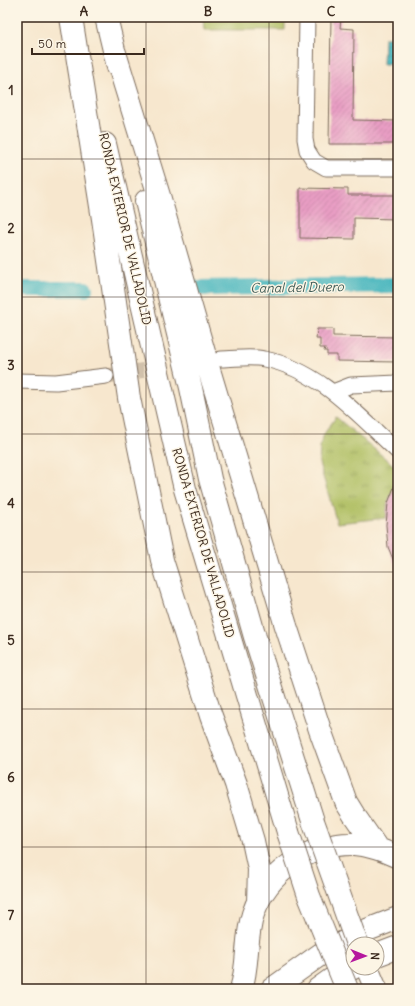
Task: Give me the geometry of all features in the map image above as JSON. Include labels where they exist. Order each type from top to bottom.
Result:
[{"type":"highway","points":[[71,17],[129,398],[162,560],[211,716],[236,784],[253,841],[259,869],[258,902]]},
{"type":"highway","name":"RONDA EXTERIOR DE VALLADOLID","points":[[76,17],[185,489],[288,832],[309,896],[347,989]]},
{"type":"highway","name":"RONDA EXTERIOR DE VALLADOLID","points":[[106,17],[147,204],[191,388],[210,479],[255,637],[312,821],[354,936]]},
{"type":"highway","points":[[114,53],[158,192],[212,380],[284,619],[346,802],[377,848]]},
{"type":"highway","points":[[241,989],[245,973],[250,926],[258,902],[271,882],[281,871],[308,853],[331,846],[354,844],[377,848],[398,857]]},
{"type":"highway","points":[[272,989],[321,954],[367,930],[398,918]]},
{"type":"highway","points":[[248,939],[251,972],[258,989]]},
{"type":"highway","points":[[385,952],[398,947]]},
{"type":"highway","points":[[318,989],[345,973]]},
{"type":"highway","points":[[371,976],[376,989]]},
{"type":"street","points":[[307,17],[307,150],[314,161],[326,168],[398,168]]},
{"type":"street","points":[[221,359],[263,359],[284,364],[301,372],[333,392],[398,452]]},
{"type":"street","points":[[17,381],[56,382],[106,376]]},
{"type":"street","points":[[333,392],[351,386],[398,383]]},
{"type":"green space","points":[[203,17],[285,17],[285,30],[204,30]]},
{"type":"green space","points":[[336,417],[398,469],[398,484],[396,482],[388,503],[386,518],[337,523],[319,463],[320,447],[324,434]]},
{"type":"water","points":[[384,38],[398,38],[398,64],[383,64]]},
{"type":"building","points":[[331,17],[341,17],[340,28],[354,29],[353,120],[398,121],[398,144],[329,144]]},
{"type":"building","points":[[300,188],[348,189],[348,195],[398,195],[398,219],[354,218],[354,239],[300,238]]},
{"type":"building","points":[[317,329],[333,329],[333,336],[398,337],[398,362],[337,361],[337,355],[327,355],[327,351],[324,351],[325,348],[320,348],[320,339],[316,339]]},
{"type":"building","points":[[396,482],[398,484],[398,571],[388,547],[386,525],[388,503]]},
{"type":"waterway","name":"Canal del Duero","points":[[196,288],[398,285]]},
{"type":"waterway","name":"Canal del Duero","points":[[17,289],[85,289]]},
{"type":"tunnel","points":[[106,376],[194,363]]}]
